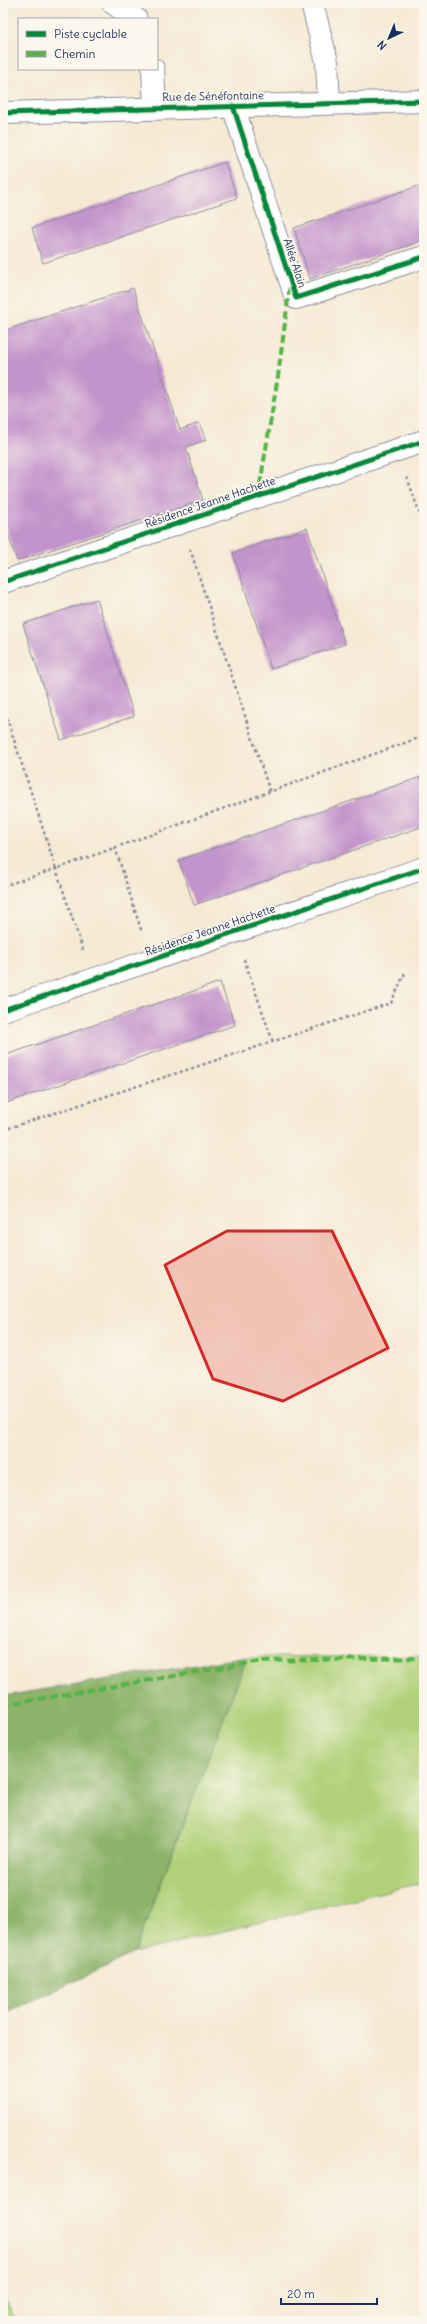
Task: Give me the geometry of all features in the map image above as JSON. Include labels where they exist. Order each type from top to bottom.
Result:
[{"type":"street","points":[[113,3],[135,18]]},
{"type":"street","points":[[312,3],[327,62],[329,103]]},
{"type":"street","points":[[152,70],[155,108]]},
{"type":"street","name":"Rue de Sénéfontaine","points":[[3,113],[424,101]]},
{"type":"street","name":"Allée Alain","points":[[234,106],[296,298],[424,257]]},
{"type":"street","name":"Résidence Jeanne Hachette","points":[[3,582],[424,441]]},
{"type":"street","name":"Résidence Jeanne Hachette","points":[[3,1010],[424,868]]},
{"type":"path","points":[[397,450],[424,526]]},
{"type":"path","points":[[182,522],[270,792]]},
{"type":"path","points":[[3,706],[93,980]]},
{"type":"path","points":[[3,886],[56,869],[424,736]]},
{"type":"path","points":[[115,847],[151,960]]},
{"type":"path","points":[[235,932],[273,1042]]},
{"type":"path","points":[[3,1130],[391,1003],[405,973]]},
{"type":"highlighted area","points":[[227,1231],[332,1231],[388,1348],[283,1401],[213,1379],[165,1265]]},
{"type":"green space","points":[[424,1656],[424,1882],[134,1953],[247,1657]]},
{"type":"green space","points":[[247,1657],[134,1953],[3,2015],[3,1696]]},
{"type":"green space","points":[[6,2302],[17,2321],[3,2321],[3,2310]]},
{"type":"building","points":[[225,162],[237,198],[43,263],[32,228]]},
{"type":"building","points":[[424,184],[424,240],[310,279],[294,228]]},
{"type":"building","points":[[133,288],[180,430],[199,423],[206,440],[186,447],[203,500],[17,561],[3,519],[3,331]]},
{"type":"building","points":[[307,528],[345,644],[271,669],[233,553]]},
{"type":"building","points":[[97,599],[134,716],[61,740],[23,624]]},
{"type":"building","points":[[424,776],[424,826],[194,905],[179,860]]},
{"type":"building","points":[[220,982],[235,1025],[3,1104],[3,1056]]},
{"type":"marked path","points":[[258,497],[278,376],[290,285]]},
{"type":"marked path","points":[[3,1705],[262,1661],[424,1658]]},
{"type":"cycle path","points":[[3,113],[424,101]]},
{"type":"cycle path","points":[[233,106],[296,298],[424,257]]},
{"type":"cycle path","points":[[3,582],[424,441]]},
{"type":"cycle path","points":[[3,1010],[424,868]]}]
